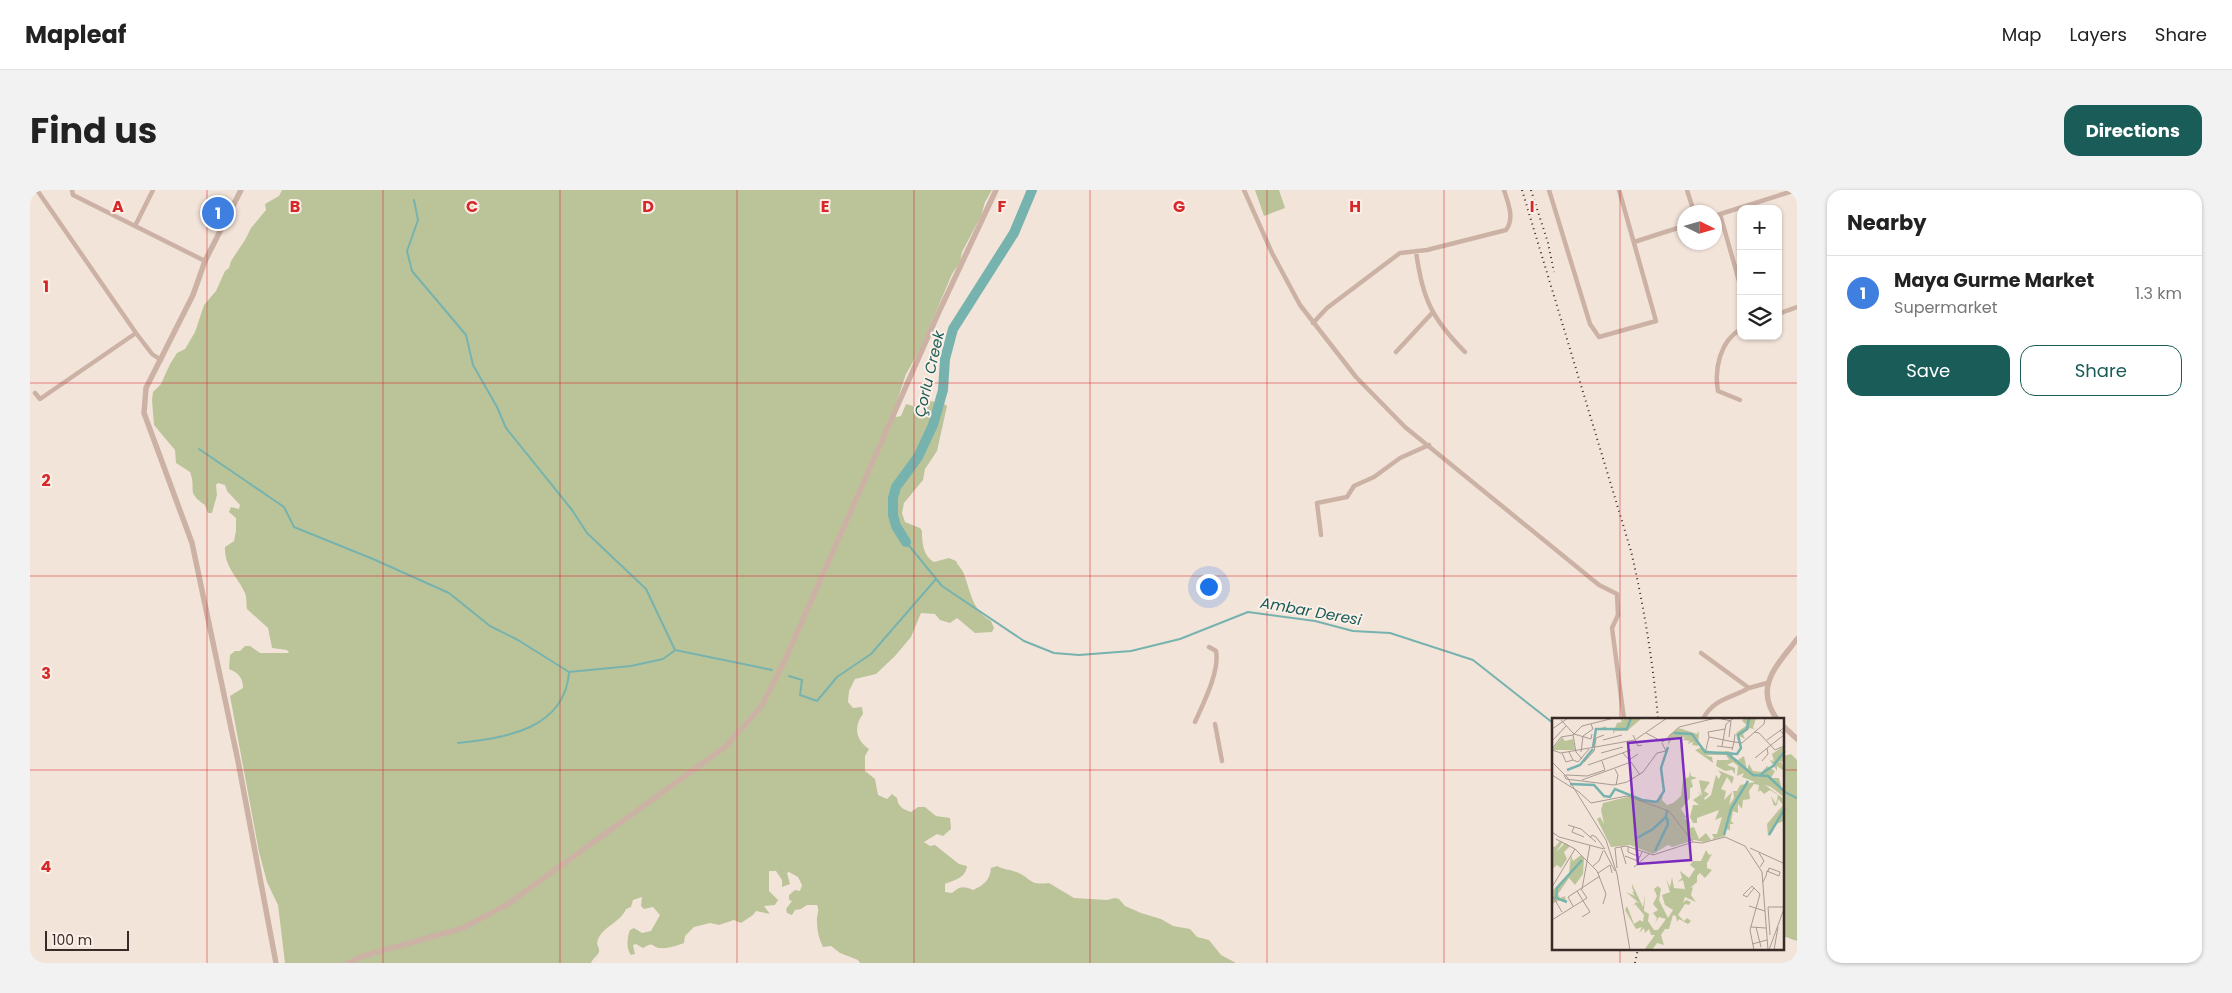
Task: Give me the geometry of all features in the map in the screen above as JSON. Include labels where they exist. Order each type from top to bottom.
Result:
[{"type":"street","points":[[37,190],[136,333],[152,354],[161,360]]},
{"type":"street","points":[[72,190],[73,195],[205,261]]},
{"type":"street","points":[[135,226],[153,190]]},
{"type":"street","points":[[241,190],[205,261],[193,296],[146,388],[144,413],[192,543],[238,761],[276,963]]},
{"type":"street","points":[[348,963],[363,956],[463,928],[501,908],[725,747],[761,707],[788,653],[936,319],[996,190]]},
{"type":"street","points":[[1244,190],[1272,253],[1300,305],[1356,377],[1405,427],[1599,585],[1617,594],[1618,614],[1612,628],[1624,718]]},
{"type":"street","points":[[1313,323],[1327,308],[1400,253],[1506,230],[1510,224],[1510,212],[1504,190]]},
{"type":"street","points":[[1549,190],[1590,324],[1599,337],[1656,321],[1619,190]]},
{"type":"street","points":[[1688,190],[1692,205]]},
{"type":"street","points":[[1722,213],[1796,190]]},
{"type":"street","points":[[1634,242],[1677,228]]},
{"type":"street","points":[[1722,230],[1737,276]]},
{"type":"street","points":[[1416,251],[1420,276],[1429,306],[1447,333],[1466,352]]},
{"type":"street","points":[[1782,313],[1797,307]]},
{"type":"street","points":[[1396,352],[1433,312]]},
{"type":"street","points":[[1737,331],[1732,334],[1727,342],[1720,358],[1716,379],[1718,391],[1740,400]]},
{"type":"street","points":[[35,393],[40,399],[136,333]]},
{"type":"street","points":[[1321,535],[1317,503],[1346,497],[1354,486],[1374,477],[1400,458],[1429,446]]},
{"type":"street","points":[[1776,718],[1768,704],[1766,695],[1767,684],[1773,672],[1797,639]]},
{"type":"street","points":[[1195,722],[1209,691],[1217,658],[1216,651],[1209,647]]},
{"type":"street","points":[[1701,653],[1750,688]]},
{"type":"street","points":[[1704,718],[1708,709],[1727,698],[1750,688],[1767,684]]},
{"type":"street","points":[[1215,724],[1222,762]]},
{"type":"street","points":[[1784,727],[1797,739]]},
{"type":"green space","points":[[282,190],[992,190],[962,252],[960,262],[952,274],[920,350],[906,374],[893,413],[896,417],[901,416],[906,404],[913,406],[916,416],[920,417],[930,401],[943,403],[947,406],[937,451],[925,469],[923,480],[904,503],[902,513],[905,522],[920,528],[922,531],[924,548],[930,559],[934,562],[949,558],[956,561],[964,574],[976,606],[991,621],[994,628],[992,632],[975,633],[957,618],[950,623],[940,620],[935,614],[921,613],[911,637],[895,656],[876,674],[855,679],[849,691],[848,702],[853,708],[862,707],[863,714],[858,724],[857,733],[861,742],[869,749],[865,756],[865,771],[875,779],[878,795],[887,799],[892,794],[897,798],[898,804],[901,807],[911,812],[918,807],[925,807],[936,816],[950,818],[951,829],[943,836],[937,834],[924,842],[930,846],[935,845],[959,864],[967,866],[962,876],[945,884],[945,892],[952,893],[962,887],[973,890],[977,888],[988,879],[991,868],[997,866],[1021,874],[1033,882],[1049,883],[1074,898],[1119,899],[1125,906],[1141,913],[1161,919],[1173,926],[1190,929],[1197,937],[1209,940],[1221,955],[1236,963],[860,963],[858,960],[840,953],[831,946],[823,947],[817,929],[817,905],[807,905],[795,910],[792,915],[787,913],[786,909],[792,901],[789,900],[789,895],[795,890],[800,891],[802,885],[798,877],[789,872],[787,873],[790,884],[782,887],[782,880],[776,871],[769,871],[769,891],[778,900],[775,905],[764,906],[770,914],[756,911],[741,923],[734,920],[719,925],[710,923],[694,927],[685,936],[684,943],[670,947],[658,948],[651,944],[643,948],[636,944],[633,945],[635,954],[631,955],[628,950],[630,930],[634,928],[642,933],[651,931],[660,915],[653,907],[644,909],[641,906],[642,897],[633,900],[631,907],[626,909],[619,918],[605,929],[597,944],[599,952],[591,963],[285,963],[278,905],[267,882],[259,852],[230,696],[243,688],[243,684],[239,676],[229,669],[230,655],[235,651],[240,651],[245,646],[250,646],[260,653],[289,653],[287,650],[272,648],[268,628],[247,609],[245,593],[232,572],[225,554],[225,547],[234,541],[236,531],[236,518],[229,512],[231,507],[239,509],[240,505],[227,491],[225,485],[218,483],[216,485],[217,495],[212,513],[208,513],[205,505],[193,493],[190,472],[176,463],[175,450],[154,425],[152,400],[153,392],[161,384],[170,364],[177,353],[185,349],[195,332],[204,305],[216,291],[225,271],[229,268],[231,261],[251,228],[266,210],[265,204],[279,196]]},
{"type":"green space","points":[[1255,190],[1279,190],[1285,208],[1264,216]]},
{"type":"green space","points":[[1791,754],[1797,760],[1797,941],[1784,936],[1784,756]]},
{"type":"waterway","name":"Çorlu Creek","points":[[906,542],[896,526],[893,515],[893,498],[896,487],[918,457],[933,425],[943,390],[945,359],[953,329],[1014,233],[1032,190]]},
{"type":"waterway","points":[[414,200],[418,220],[407,251],[412,271],[466,335],[473,365],[497,407],[506,428],[572,510],[587,533],[646,589],[675,650],[772,670]]},
{"type":"waterway","points":[[199,449],[284,507],[294,527],[373,559],[449,593],[490,626],[518,640],[569,672],[631,666],[663,659],[674,651]]},
{"type":"waterway","name":"Ambar Deresi","points":[[906,542],[942,586],[1024,641],[1054,653],[1079,655],[1131,651],[1180,639],[1248,612],[1315,621],[1353,631],[1390,633],[1473,660],[1552,722]]},
{"type":"waterway","points":[[789,676],[802,680],[800,695],[817,701],[837,677],[871,654],[936,579]]},
{"type":"waterway","points":[[458,743],[512,734],[529,728],[544,719],[556,707],[565,692],[569,673]]},
{"type":"waterway","name":"Ambar Deresi","points":[[1784,792],[1797,798]]},
{"type":"railway","points":[[1522,190],[1631,551],[1648,635],[1658,718]]},
{"type":"railway","points":[[1531,190],[1548,243],[1554,272]]},
{"type":"railway","points":[[1635,963],[1638,950]]},
{"type":"place","name":"Maya Gurme Market","points":[[218,213]]}]
